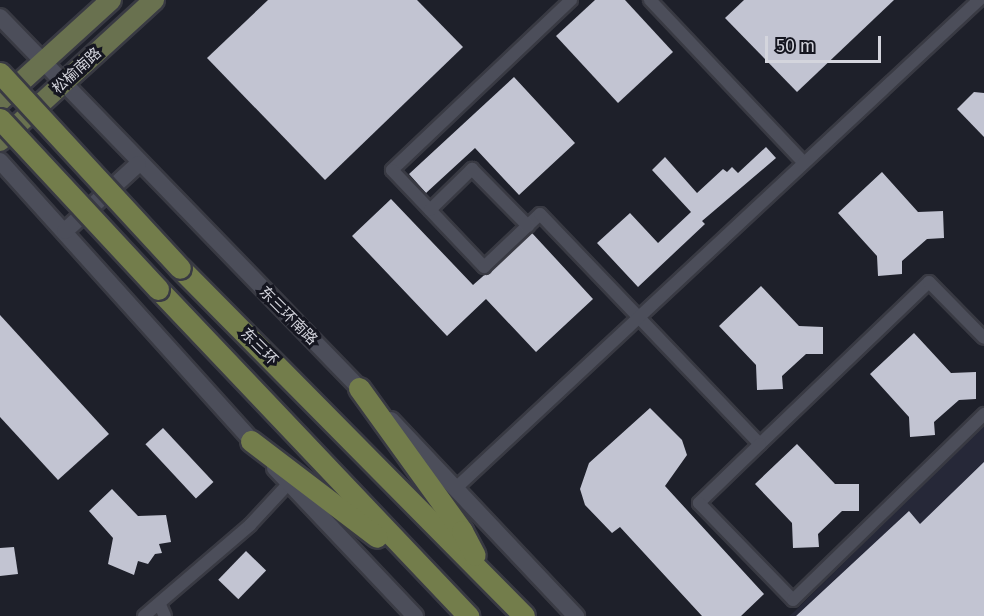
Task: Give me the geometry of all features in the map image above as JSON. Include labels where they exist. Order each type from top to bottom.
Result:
[{"type":"highway","name":"东三环","points":[[0,73],[180,268],[524,616]]},
{"type":"highway","points":[[0,119],[468,616]]},
{"type":"highway","points":[[358,388],[462,531],[484,574]]},
{"type":"highway","points":[[251,441],[426,573]]},
{"type":"main road","points":[[0,101],[111,0]]},
{"type":"main road","name":"松榆南路","points":[[0,141],[154,0]]},
{"type":"street","points":[[571,0],[392,170],[484,267],[540,214],[760,444]]},
{"type":"street","points":[[650,0],[804,163]]},
{"type":"street","points":[[457,487],[979,0]]},
{"type":"street","name":"东三环南路","points":[[0,17],[138,164],[457,487],[576,616]]},
{"type":"street","points":[[0,161],[289,483],[415,616]]},
{"type":"street","points":[[65,231],[138,164]]},
{"type":"street","points":[[430,210],[471,169],[528,226]]},
{"type":"street","points":[[984,338],[929,282],[699,503],[793,600],[984,414]]},
{"type":"street","points":[[144,616],[163,611],[289,483]]},
{"type":"shaded area","points":[[984,425],[984,616],[789,616],[794,612]]},
{"type":"building","points":[[268,0],[417,0],[463,47],[325,180],[207,58]]},
{"type":"building","points":[[595,0],[625,0],[673,52],[618,103],[556,36]]},
{"type":"building","points":[[744,0],[894,0],[797,92],[725,18]]},
{"type":"building","points":[[514,77],[575,143],[519,195],[475,148],[426,193],[409,174]]},
{"type":"building","points":[[974,92],[984,93],[984,137],[957,109]]},
{"type":"building","points":[[766,147],[776,158],[702,221],[705,224],[638,287],[597,243],[630,213],[658,243],[691,212],[652,170],[665,157],[697,193],[723,169],[727,172],[732,167],[738,173]]},
{"type":"building","points":[[882,172],[918,212],[943,211],[944,238],[927,239],[902,261],[902,274],[878,276],[877,256],[838,213]]},
{"type":"building","points":[[391,199],[473,285],[532,233],[593,299],[536,352],[486,299],[447,336],[352,236]]},
{"type":"building","points":[[761,286],[799,326],[823,327],[823,354],[806,354],[782,376],[783,389],[757,390],[756,365],[719,326]]},
{"type":"building","points":[[0,315],[109,434],[58,480],[0,417]]},
{"type":"building","points":[[914,333],[951,373],[976,372],[976,399],[959,400],[934,422],[935,435],[910,437],[909,417],[870,374]]},
{"type":"building","points":[[650,408],[682,440],[687,455],[665,486],[764,594],[741,616],[702,616],[620,527],[612,533],[585,505],[580,489],[589,463]]},
{"type":"building","points":[[163,428],[213,482],[196,498],[145,444]]},
{"type":"building","points":[[797,444],[835,484],[859,484],[859,511],[842,511],[818,534],[819,547],[793,548],[792,523],[755,484]]},
{"type":"building","points":[[984,462],[984,616],[796,616],[909,511],[920,524]]},
{"type":"building","points":[[112,489],[138,516],[166,515],[171,542],[159,544],[162,553],[155,554],[148,564],[138,561],[134,575],[108,564],[113,538],[89,511]]},
{"type":"building","points":[[14,547],[18,574],[0,576],[0,548]]},
{"type":"building","points":[[246,551],[266,570],[238,599],[218,580]]}]
